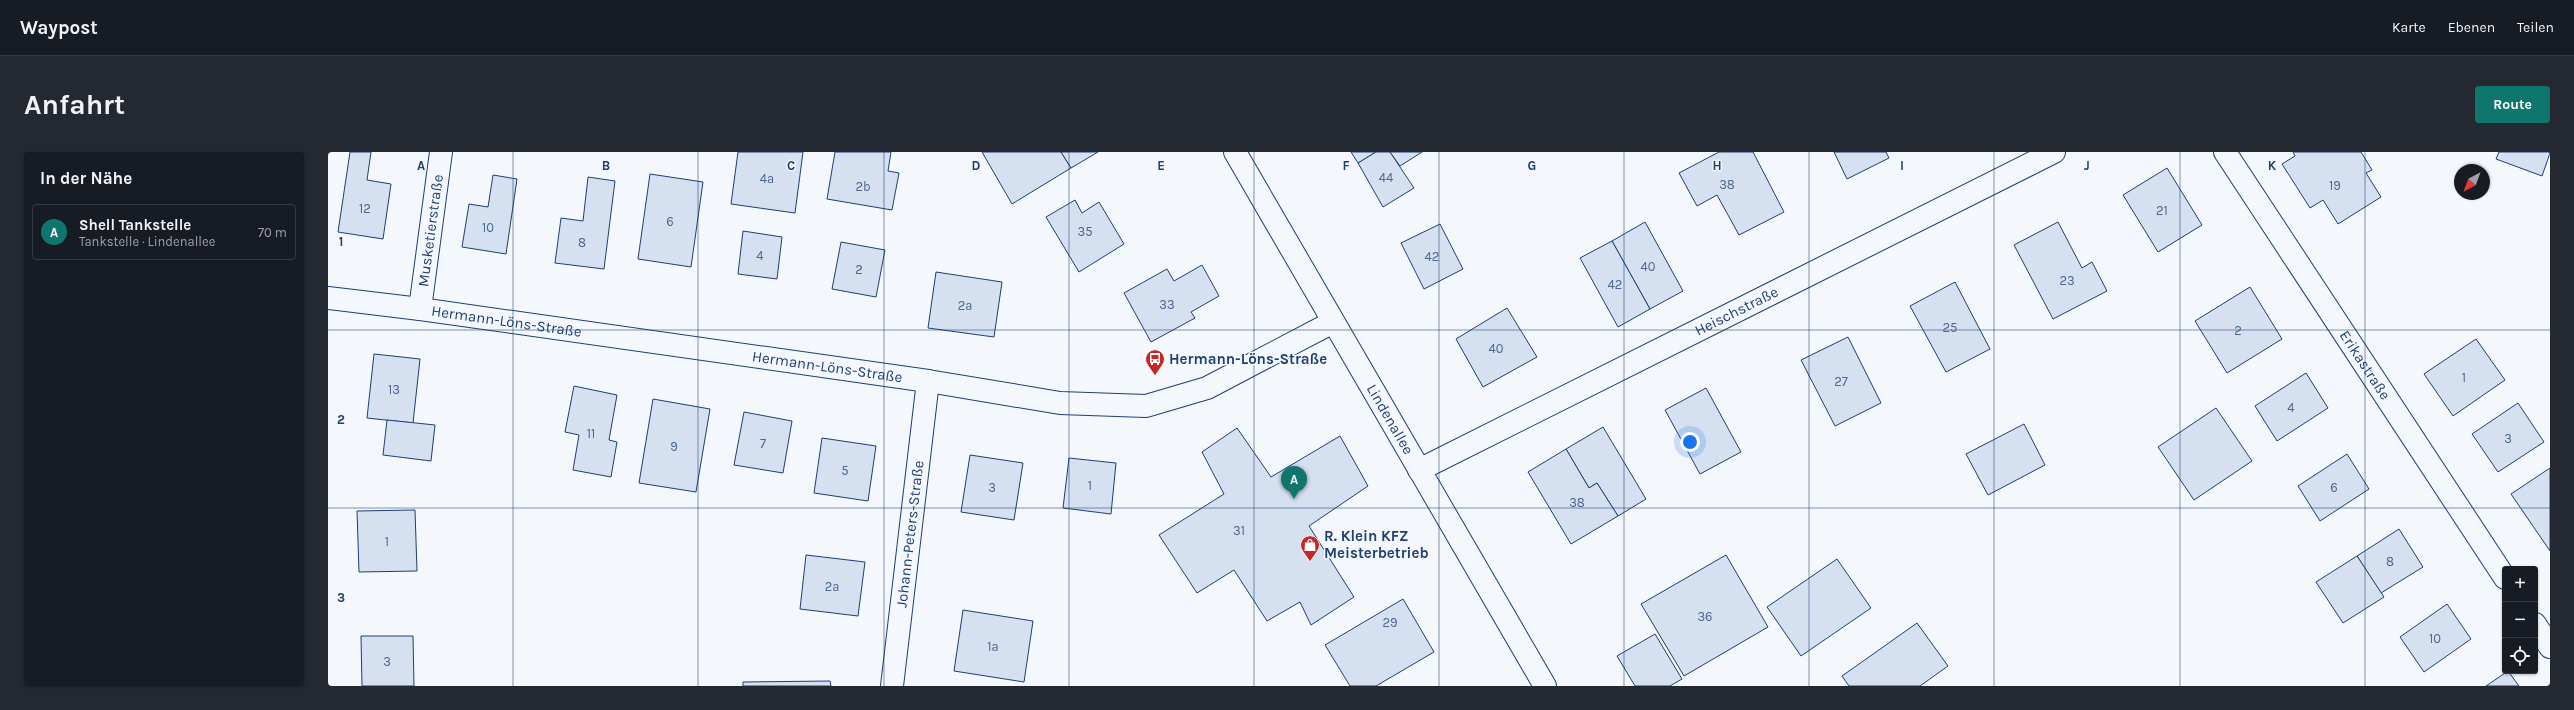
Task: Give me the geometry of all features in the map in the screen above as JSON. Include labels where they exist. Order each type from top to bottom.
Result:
[{"type":"street","name":"Musketierstraße","points":[[420,309],[441,152]]},
{"type":"street","name":"Lindenallee","points":[[1235,152],[1545,686]]},
{"type":"street","name":"Heischstraße","points":[[1419,470],[2054,152]]},
{"type":"street","name":"Erikastraße","points":[[2226,152],[2502,573]]},
{"type":"street","name":"Hermann-Löns-Straße","points":[[328,298],[420,309],[928,382],[1060,403],[1146,406],[1207,388],[1333,322]]},
{"type":"street","name":"Johann-Peters-Straße","points":[[892,686],[928,382]]},
{"type":"street","points":[[2538,629],[2550,647]]},
{"type":"building","points":[[350,152],[371,152],[367,180],[391,184],[383,239],[338,232]]},
{"type":"building","points":[[738,152],[803,152],[795,213],[731,204]]},
{"type":"building","points":[[835,152],[891,152],[888,171],[899,173],[892,210],[827,199]]},
{"type":"building","points":[[982,152],[1061,152],[1071,168],[1012,204]]},
{"type":"building","points":[[1061,152],[1098,152],[1071,168]]},
{"type":"building","points":[[1351,152],[1376,152],[1358,163]]},
{"type":"building","points":[[1376,152],[1390,152],[1414,188],[1383,207],[1358,163]]},
{"type":"building","points":[[1390,152],[1422,152],[1400,166]]},
{"type":"building","points":[[1719,152],[1753,152],[1784,212],[1739,235],[1717,195],[1697,206],[1679,173]]},
{"type":"building","points":[[1834,152],[1886,152],[1889,158],[1847,179]]},
{"type":"building","points":[[2293,152],[2361,152],[2372,170],[2366,173],[2381,197],[2338,224],[2323,200],[2310,208],[2282,164],[2295,156]]},
{"type":"building","points":[[2499,152],[2550,153],[2542,176],[2496,159]]},
{"type":"building","points":[[2167,168],[2202,225],[2158,252],[2123,195]]},
{"type":"building","points":[[650,174],[703,182],[691,267],[638,259]]},
{"type":"building","points":[[493,175],[517,179],[506,254],[462,247],[469,204],[488,207]]},
{"type":"building","points":[[588,177],[615,181],[604,269],[555,263],[561,218],[583,221]]},
{"type":"building","points":[[1075,200],[1082,213],[1099,202],[1124,244],[1079,272],[1046,217]]},
{"type":"building","points":[[1645,222],[1683,291],[1650,309],[1612,241]]},
{"type":"building","points":[[2058,222],[2082,268],[2092,262],[2107,291],[2053,319],[2014,245]]},
{"type":"building","points":[[1440,224],[1463,269],[1424,289],[1401,243]]},
{"type":"building","points":[[743,231],[782,237],[777,279],[738,274]]},
{"type":"building","points":[[1612,241],[1650,309],[1618,327],[1580,258]]},
{"type":"building","points":[[841,242],[885,250],[876,297],[832,289]]},
{"type":"building","points":[[1202,265],[1219,296],[1191,312],[1195,318],[1151,342],[1124,293],[1167,269],[1174,281]]},
{"type":"building","points":[[936,272],[1002,282],[994,337],[928,328]]},
{"type":"building","points":[[1955,282],[1990,349],[1946,372],[1910,306]]},
{"type":"building","points":[[2250,287],[2282,339],[2227,373],[2195,321]]},
{"type":"building","points":[[1507,308],[1537,357],[1483,387],[1456,339]]},
{"type":"building","points":[[1848,337],[1881,403],[1835,426],[1801,360]]},
{"type":"building","points":[[2476,339],[2505,380],[2453,416],[2424,374]]},
{"type":"building","points":[[374,354],[420,359],[413,423],[367,418]]},
{"type":"building","points":[[2306,373],[2328,408],[2277,441],[2255,406]]},
{"type":"building","points":[[574,386],[617,395],[609,440],[617,442],[611,477],[573,470],[579,435],[565,432]]},
{"type":"building","points":[[1706,388],[1741,452],[1700,474],[1665,410]]},
{"type":"building","points":[[653,399],[710,409],[696,492],[639,483]]},
{"type":"building","points":[[2518,403],[2544,442],[2498,472],[2472,434]]},
{"type":"building","points":[[2216,408],[2252,461],[2194,500],[2158,447]]},
{"type":"building","points":[[744,412],[792,421],[783,473],[734,465]]},
{"type":"building","points":[[387,420],[435,425],[431,461],[383,455]]},
{"type":"building","points":[[2024,424],[2045,465],[1988,495],[1966,454]]},
{"type":"building","points":[[1603,427],[1646,499],[1618,516],[1597,483],[1589,488],[1566,449]]},
{"type":"building","points":[[1237,428],[1271,477],[1340,436],[1368,486],[1309,526],[1354,597],[1311,625],[1300,602],[1267,621],[1234,570],[1197,593],[1159,535],[1224,494],[1202,452]]},
{"type":"building","points":[[822,438],[876,446],[868,501],[814,493]]},
{"type":"building","points":[[1566,449],[1589,488],[1597,483],[1618,516],[1571,544],[1528,472]]},
{"type":"building","points":[[2347,454],[2369,489],[2320,521],[2298,486]]},
{"type":"building","points":[[970,455],[1023,463],[1014,520],[961,512]]},
{"type":"building","points":[[1069,458],[1116,463],[1111,514],[1063,508]]},
{"type":"building","points":[[2550,468],[2550,551],[2511,494]]},
{"type":"building","points":[[415,510],[417,571],[359,572],[357,511]]},
{"type":"building","points":[[2399,529],[2423,567],[2381,593],[2357,556]]},
{"type":"building","points":[[806,555],[865,562],[858,616],[800,609]]},
{"type":"building","points":[[1726,555],[1768,627],[1684,676],[1641,604]]},
{"type":"building","points":[[2357,556],[2384,597],[2343,623],[2316,582]]},
{"type":"building","points":[[1837,559],[1871,608],[1801,656],[1767,607]]},
{"type":"building","points":[[1403,599],[1434,652],[1376,686],[1350,686],[1325,645]]},
{"type":"building","points":[[2447,604],[2471,639],[2424,672],[2400,637]]},
{"type":"building","points":[[963,610],[1033,621],[1024,682],[954,671]]},
{"type":"building","points":[[1917,623],[1948,666],[1920,686],[1849,686],[1842,676]]},
{"type":"building","points":[[1655,634],[1682,679],[1670,686],[1635,686],[1617,656]]},
{"type":"building","points":[[361,636],[413,636],[414,686],[362,686]]},
{"type":"building","points":[[2504,674],[2510,674],[2519,686],[2486,686]]},
{"type":"building","points":[[830,681],[831,686],[743,686],[743,682]]},
{"type":"place","name":"Hermann-Löns-Straße","points":[[1155,376]]},
{"type":"place","name":"Shell Tankstelle","points":[[1294,499]]},
{"type":"place","name":"R. Klein KFZ Meisterbetrieb","points":[[1310,562]]}]
